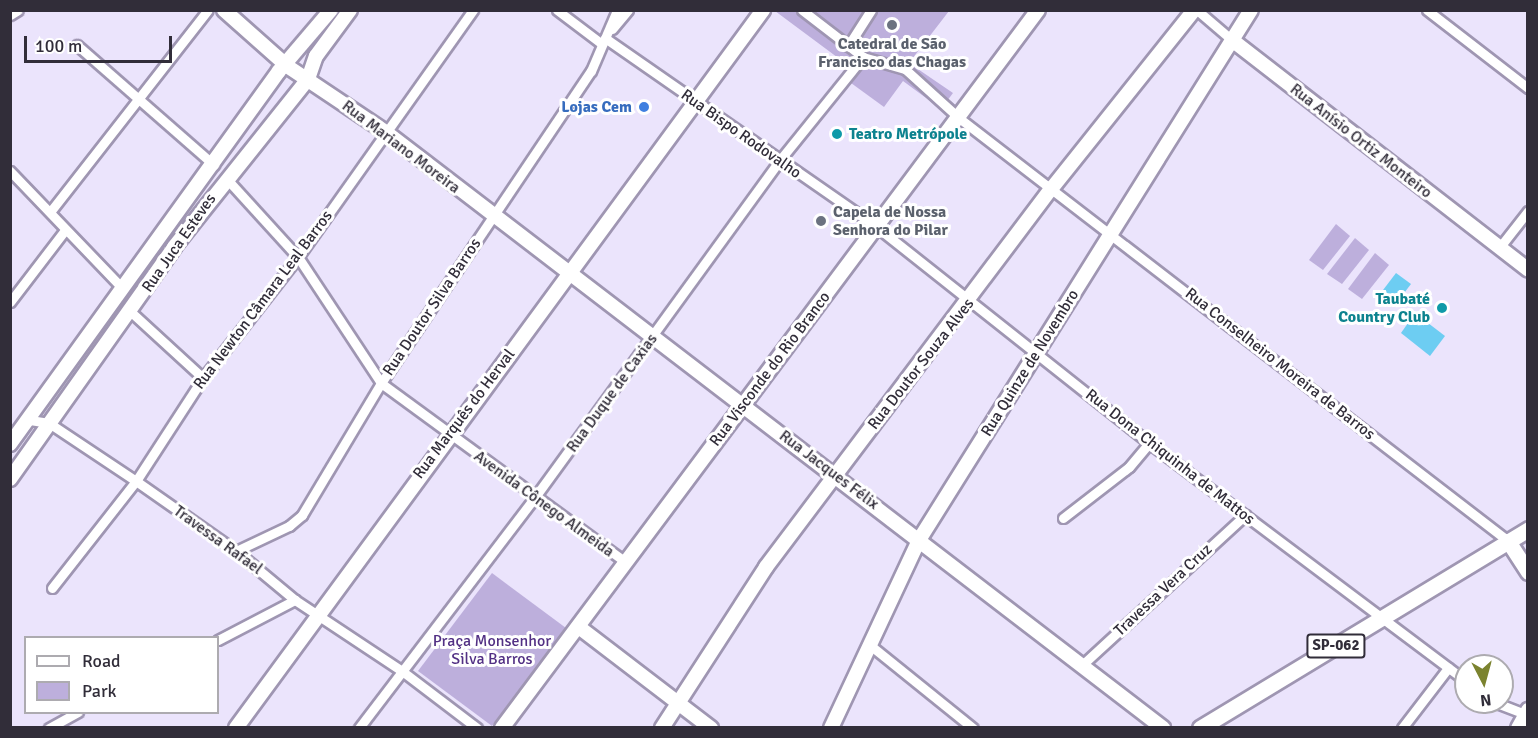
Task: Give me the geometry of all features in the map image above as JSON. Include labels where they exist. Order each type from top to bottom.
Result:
[{"type":"main road","points":[[224,10],[287,66]]},
{"type":"main road","name":"Rua Juca Esteves","points":[[10,446],[214,165],[279,71],[287,66],[331,10]]},
{"type":"main road","name":"Rua Juca Esteves","points":[[10,479],[24,456],[131,312],[226,178],[308,79],[316,56],[350,10]]},
{"type":"main road","name":"Rua Marquês do Herval","points":[[236,728],[316,614],[570,275],[763,10]]},
{"type":"main road","name":"Rua Visconde do Rio Branco","points":[[502,728],[580,628],[742,405],[878,228],[1038,10]]},
{"type":"main road","name":"Rua Doutor Souza Alves","points":[[662,728],[766,567],[969,303],[1052,188],[1195,10]]},
{"type":"main road","name":"Rua Quinze de Novembro","points":[[831,728],[919,540],[1251,10]]},
{"type":"main road","name":"Rua Anísio Ortiz Monteiro","points":[[1232,40],[1527,270]]},
{"type":"main road","name":"Rua Mariano Moreira","points":[[287,66],[387,133],[492,217]]},
{"type":"main road","name":"Rua Jacques Félix","points":[[492,217],[836,474],[1163,728]]},
{"type":"main road","points":[[79,353],[92,364]]},
{"type":"main road","points":[[10,446],[24,456]]},
{"type":"main road","name":"SP-062","points":[[1200,728],[1527,529]]},
{"type":"main road","points":[[1508,541],[1527,572]]},
{"type":"main road","points":[[580,628],[711,728]]},
{"type":"street","points":[[10,15],[18,10]]},
{"type":"street","points":[[50,212],[208,10]]},
{"type":"street","name":"Rua Newton Câmara Leal Barros","points":[[52,588],[136,481],[203,378],[298,257],[473,10]]},
{"type":"street","name":"Rua Bispo Rodovalho","points":[[556,10],[878,228]]},
{"type":"street","name":"Rua Doutor Silva Barros","points":[[236,551],[289,526],[302,515],[381,383],[591,71],[617,10]]},
{"type":"street","points":[[603,41],[628,10]]},
{"type":"street","points":[[801,10],[863,57]]},
{"type":"street","points":[[848,46],[871,10]]},
{"type":"street","name":"Rua Anísio Ortiz Monteiro","points":[[1195,10],[1232,40]]},
{"type":"street","points":[[1427,10],[1527,88]]},
{"type":"street","points":[[77,45],[214,165]]},
{"type":"street","name":"Rua Conselheiro Moreira de Barros","points":[[863,57],[905,69],[959,118],[1508,541]]},
{"type":"street","name":"Rua Duque de Caxias","points":[[359,728],[536,498],[779,161],[863,57]]},
{"type":"street","points":[[10,171],[123,289]]},
{"type":"street","name":"Avenida Cônego Almeida","points":[[226,178],[298,257],[381,383],[448,435],[626,562]]},
{"type":"street","points":[[1499,248],[1527,212]]},
{"type":"street","name":"Rua Dona Chiquinha de Mattos","points":[[878,228],[1036,355],[1454,672]]},
{"type":"street","points":[[10,302],[65,230]]},
{"type":"street","points":[[131,312],[203,378]]},
{"type":"street","name":"Travessa Rafael","points":[[30,420],[49,423],[136,481],[236,551],[295,600],[402,670]]},
{"type":"street","points":[[1063,518],[1129,467],[1149,442]]},
{"type":"street","name":"Travessa Vera Cruz","points":[[1082,665],[1245,515]]},
{"type":"street","points":[[219,639],[295,600]]},
{"type":"street","points":[[870,645],[967,726]]},
{"type":"street","points":[[1402,728],[1448,668]]},
{"type":"street","points":[[402,670],[477,728]]},
{"type":"street","points":[[49,728],[74,714]]},
{"type":"green space","points":[[775,11],[949,11],[909,63],[953,93],[941,109],[903,81],[884,107],[851,83],[793,156],[783,148],[849,66]]},
{"type":"green space","points":[[1336,224],[1350,236],[1323,270],[1309,260]]},
{"type":"green space","points":[[1355,238],[1369,250],[1342,284],[1327,274]]},
{"type":"green space","points":[[1375,253],[1389,265],[1362,299],[1348,289]]},
{"type":"green space","name":"Praça Monsenhor Silva Barros","points":[[492,573],[566,628],[492,726],[418,671]]},
{"type":"water","points":[[1396,273],[1411,284],[1395,305],[1380,294]]},
{"type":"water","points":[[1415,313],[1445,336],[1430,356],[1401,333]]},
{"type":"place","name":"Catedral de São Francisco das Chagas","points":[[892,25]]},
{"type":"place","name":"Lojas Cem","points":[[644,107]]},
{"type":"place","name":"Teatro Metrópole","points":[[837,134]]},
{"type":"place","name":"Capela de Nossa Senhora do Pilar","points":[[821,221]]},
{"type":"place","name":"Taubaté Country Club","points":[[1442,308]]}]
